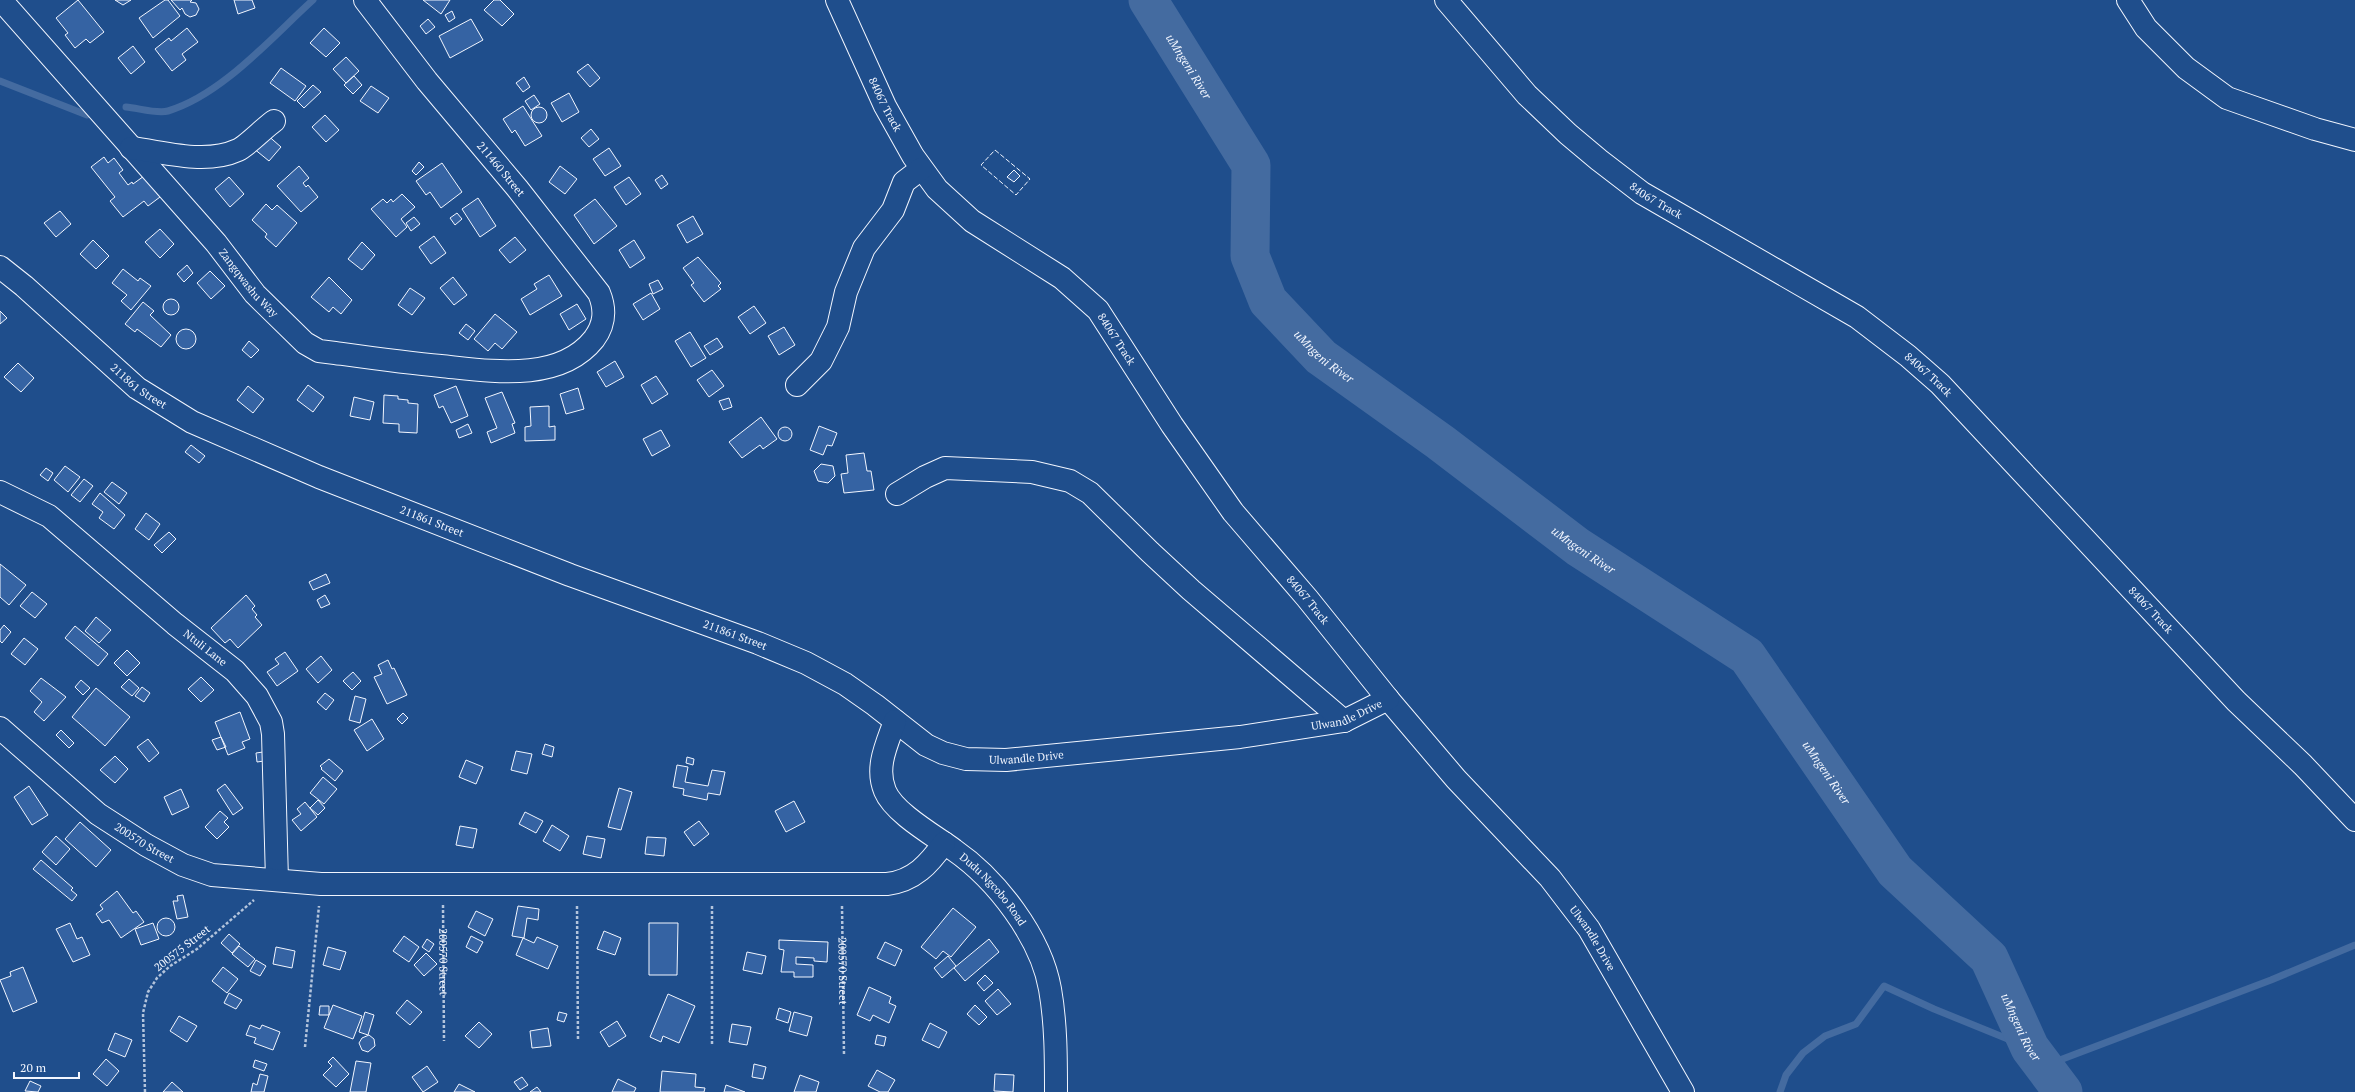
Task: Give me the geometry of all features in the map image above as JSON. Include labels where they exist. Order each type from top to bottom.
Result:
[{"type":"street","name":"Zangqwashu Way","points":[[1,0],[216,243],[255,294],[306,343],[319,351],[397,362],[507,371],[558,364],[580,354],[588,345]]},
{"type":"street","name":"211460 Street","points":[[365,0],[427,81],[563,245],[599,293],[604,306],[604,314],[596,335],[588,345]]},
{"type":"street","name":"84067 Track","points":[[837,0],[885,106],[921,169],[938,189],[972,221],[1062,278],[1098,310],[1219,494],[1388,699]]},
{"type":"street","name":"84067 Track","points":[[1446,0],[1527,95],[1568,134],[1599,160],[1642,193],[1857,317],[1908,356],[1940,384],[2236,701],[2308,770],[2355,820]]},
{"type":"street","points":[[2128,0],[2146,28],[2186,68],[2227,98],[2315,129],[2355,140]]},
{"type":"street","points":[[131,148],[201,157],[223,155],[239,150],[274,121]]},
{"type":"street","points":[[797,385],[821,361],[838,327],[846,292],[864,248],[893,210],[904,182],[921,169]]},
{"type":"street","name":"211861 Street","points":[[0,267],[24,286],[137,388],[192,422],[319,477],[570,575],[758,643],[806,663],[845,684],[895,721]]},
{"type":"street","points":[[897,494],[925,477],[945,468],[1032,472],[1070,481],[1090,493],[1191,590],[1344,721]]},
{"type":"street","name":"Ntuli Lane","points":[[0,492],[49,516],[175,624],[231,667],[257,696],[271,722],[273,734],[267,880]]},
{"type":"street","name":"Ulwandle Drive","points":[[895,721],[926,745],[943,753],[984,760],[1240,737],[1344,721],[1388,699],[1456,779],[1550,878],[1572,906],[1589,929],[1683,1092]]},
{"type":"street","name":"Dudu Ngcobo Road","points":[[895,721],[881,761],[885,792],[895,805],[913,820],[981,871],[995,886],[1025,928],[1040,958],[1050,988],[1053,1010],[1056,1092]]},
{"type":"street","name":"200570 Street","points":[[0,728],[98,814],[146,845],[183,865],[212,875],[321,884],[577,883],[712,886],[842,886],[899,883],[915,876],[929,863],[944,843]]},
{"type":"path","name":"200575 Street","points":[[145,1092],[143,1013],[148,992],[157,978],[170,966],[197,949],[253,902],[267,880]]},
{"type":"path","name":"200570 Street","points":[[442,883],[444,1042]]},
{"type":"path","points":[[577,883],[578,1040]]},
{"type":"path","points":[[305,1048],[321,884]]},
{"type":"path","points":[[712,886],[712,1044]]},
{"type":"path","name":"200570 Street","points":[[842,886],[844,1055]]},
{"type":"building","points":[[78,0],[104,32],[90,43],[86,39],[75,48],[65,35],[68,33],[56,18]]},
{"type":"building","points":[[115,0],[131,0],[123,5]]},
{"type":"building","points":[[165,0],[168,0],[180,16],[153,38],[139,18]]},
{"type":"building","points":[[171,0],[192,0],[190,2],[196,3],[199,9],[196,15],[190,17],[185,14],[182,8],[180,10]]},
{"type":"building","points":[[234,0],[252,0],[255,8],[238,14]]},
{"type":"building","points":[[423,0],[450,0],[441,14]]},
{"type":"building","points":[[494,0],[500,0],[514,14],[502,26],[484,10]]},
{"type":"building","points":[[452,11],[455,18],[449,22],[445,15]]},
{"type":"building","points":[[428,19],[435,27],[426,34],[420,26]]},
{"type":"building","points":[[471,19],[483,40],[450,58],[439,36]]},
{"type":"building","points":[[187,28],[198,42],[182,54],[186,60],[172,71],[155,49],[169,38],[171,41]]},
{"type":"building","points":[[324,28],[340,43],[326,57],[310,43]]},
{"type":"building","points":[[133,46],[145,62],[131,74],[118,58]]},
{"type":"building","points":[[346,57],[359,71],[346,83],[333,69]]},
{"type":"building","points":[[588,64],[600,78],[590,87],[577,72]]},
{"type":"building","points":[[281,68],[306,86],[295,101],[270,83]]},
{"type":"building","points":[[354,76],[362,85],[353,94],[344,85]]},
{"type":"building","points":[[524,77],[530,87],[523,92],[516,83]]},
{"type":"building","points":[[313,85],[321,92],[304,108],[297,101]]},
{"type":"building","points":[[371,86],[389,98],[378,113],[360,101]]},
{"type":"building","points":[[569,93],[579,112],[562,122],[551,103]]},
{"type":"building","points":[[534,95],[540,104],[531,110],[525,101]]},
{"type":"building","points":[[523,106],[542,136],[525,146],[515,130],[512,133],[503,119]]},
{"type":"building","points":[[539,107],[546,112],[547,115],[542,122],[539,123],[532,118],[531,115],[536,108]]},
{"type":"building","points":[[325,115],[339,130],[326,142],[312,127]]},
{"type":"building","points":[[591,129],[599,139],[589,147],[581,138]]},
{"type":"building","points":[[265,133],[281,147],[269,161],[253,148]]},
{"type":"building","points":[[609,148],[621,166],[605,176],[593,159]]},
{"type":"building","points":[[104,157],[108,163],[114,158],[123,170],[119,173],[128,185],[132,182],[133,184],[144,176],[160,197],[148,206],[144,201],[123,217],[110,201],[115,197],[91,167]]},
{"type":"building","points":[[419,162],[424,167],[416,175],[412,171]]},
{"type":"building","points":[[442,163],[462,192],[441,208],[430,192],[426,195],[416,181]]},
{"type":"building","points":[[299,166],[309,178],[303,183],[306,187],[308,185],[318,197],[301,212],[277,186]]},
{"type":"building","points":[[560,166],[577,179],[565,194],[549,182]]},
{"type":"building","points":[[1014,170],[1020,176],[1014,182],[1007,177]]},
{"type":"building","points":[[662,175],[668,184],[661,189],[655,180]]},
{"type":"building","points":[[229,177],[244,194],[230,207],[215,189]]},
{"type":"building","points":[[629,177],[641,194],[626,205],[614,187]]},
{"type":"building","points":[[402,194],[415,207],[401,219],[407,227],[396,237],[371,209],[383,199],[387,203],[391,199],[393,202]]},
{"type":"building","points":[[478,198],[496,226],[480,237],[462,209]]},
{"type":"building","points":[[595,199],[617,226],[594,244],[574,215]]},
{"type":"building","points":[[266,204],[272,210],[277,205],[297,223],[276,247],[265,237],[267,234],[252,220]]},
{"type":"building","points":[[60,211],[71,224],[56,237],[44,223]]},
{"type":"building","points":[[457,213],[462,219],[455,225],[450,218]]},
{"type":"building","points":[[693,216],[703,234],[687,243],[677,225]]},
{"type":"building","points":[[414,217],[420,224],[411,231],[406,223]]},
{"type":"building","points":[[160,229],[174,244],[160,258],[145,242]]},
{"type":"building","points":[[434,236],[446,253],[431,264],[419,247]]},
{"type":"building","points":[[515,237],[526,250],[510,263],[499,250]]},
{"type":"building","points":[[93,240],[109,256],[96,269],[80,254]]},
{"type":"building","points":[[634,240],[645,258],[630,268],[619,250]]},
{"type":"building","points":[[362,242],[375,255],[362,270],[348,259]]},
{"type":"building","points":[[698,257],[721,283],[718,286],[721,289],[704,302],[691,285],[694,283],[683,268]]},
{"type":"building","points":[[187,265],[193,273],[184,282],[177,274]]},
{"type":"building","points":[[123,269],[138,281],[140,278],[151,286],[131,310],[121,301],[127,295],[112,283]]},
{"type":"building","points":[[210,271],[225,286],[211,299],[197,283]]},
{"type":"building","points":[[549,275],[562,296],[530,315],[521,299],[537,289],[534,284]]},
{"type":"building","points":[[329,277],[352,300],[341,314],[333,307],[329,312],[311,297]]},
{"type":"building","points":[[453,277],[467,295],[454,305],[440,288]]},
{"type":"building","points":[[658,280],[663,289],[653,294],[649,284]]},
{"type":"building","points":[[410,288],[425,298],[412,315],[398,305]]},
{"type":"building","points":[[651,293],[660,309],[643,320],[633,304]]},
{"type":"building","points":[[168,299],[174,299],[179,304],[177,313],[174,315],[168,315],[163,310],[163,304]]},
{"type":"building","points":[[143,302],[154,311],[150,315],[171,335],[161,347],[137,329],[135,332],[125,324]]},
{"type":"building","points":[[577,304],[586,319],[569,330],[560,314]]},
{"type":"building","points":[[754,306],[766,323],[750,334],[738,317]]},
{"type":"building","points":[[0,311],[7,318],[0,324]]},
{"type":"building","points":[[495,314],[517,332],[502,349],[495,343],[488,351],[474,339]]},
{"type":"building","points":[[466,324],[475,331],[468,340],[459,333]]},
{"type":"building","points":[[784,327],[795,345],[779,355],[768,336]]},
{"type":"building","points":[[186,329],[193,332],[196,339],[193,346],[186,349],[179,346],[176,339],[179,332]]},
{"type":"building","points":[[690,332],[706,358],[691,367],[675,341]]},
{"type":"building","points":[[717,338],[723,347],[710,355],[704,346]]},
{"type":"building","points":[[249,341],[259,350],[251,358],[242,350]]},
{"type":"building","points":[[615,361],[624,377],[606,387],[597,372]]},
{"type":"building","points":[[18,363],[34,378],[21,392],[4,377]]},
{"type":"building","points":[[712,370],[724,386],[709,397],[697,380]]},
{"type":"building","points":[[656,376],[668,394],[652,404],[641,385]]},
{"type":"building","points":[[308,385],[324,397],[313,412],[297,400]]},
{"type":"building","points":[[248,386],[264,399],[253,413],[237,400]]},
{"type":"building","points":[[456,386],[468,416],[451,423],[443,406],[439,408],[434,395]]},
{"type":"building","points":[[578,388],[584,409],[566,414],[560,394]]},
{"type":"building","points":[[502,392],[515,423],[512,424],[515,433],[491,443],[487,432],[497,428],[485,398]]},
{"type":"building","points":[[384,395],[398,396],[398,399],[408,400],[408,403],[418,404],[417,433],[399,432],[399,424],[383,423]]},
{"type":"building","points":[[354,397],[374,402],[370,420],[350,416]]},
{"type":"building","points":[[729,398],[732,407],[723,410],[719,401]]},
{"type":"building","points":[[549,406],[549,427],[555,426],[555,440],[525,441],[525,427],[531,426],[530,407]]},
{"type":"building","points":[[761,417],[777,439],[763,449],[760,445],[742,458],[729,442]]},
{"type":"building","points":[[468,424],[472,433],[459,438],[456,430]]},
{"type":"building","points":[[819,426],[837,433],[832,446],[827,445],[823,455],[810,450]]},
{"type":"building","points":[[785,427],[790,429],[792,434],[790,439],[785,441],[780,439],[778,434],[780,429]]},
{"type":"building","points":[[661,430],[670,446],[652,456],[643,439]]},
{"type":"building","points":[[191,445],[205,456],[199,463],[185,452]]},
{"type":"building","points":[[864,453],[867,471],[871,471],[874,490],[844,493],[841,474],[848,473],[846,455]]},
{"type":"building","points":[[821,464],[833,466],[835,476],[828,483],[818,481],[814,471]]},
{"type":"building","points":[[65,466],[80,477],[68,492],[54,480]]},
{"type":"building","points":[[46,468],[53,473],[48,481],[40,475]]},
{"type":"building","points":[[84,479],[93,486],[80,502],[71,495]]},
{"type":"building","points":[[112,482],[127,493],[119,504],[104,492]]},
{"type":"building","points":[[100,493],[125,515],[114,529],[99,518],[103,512],[92,504]]},
{"type":"building","points":[[146,513],[160,524],[149,540],[135,529]]},
{"type":"building","points":[[169,532],[176,539],[162,553],[154,545]]},
{"type":"building","points":[[0,564],[26,585],[9,605],[0,597]]},
{"type":"building","points":[[326,574],[330,583],[313,590],[309,582]]},
{"type":"building","points":[[32,592],[47,604],[35,618],[20,606]]},
{"type":"building","points":[[246,595],[255,606],[252,609],[257,615],[255,617],[262,625],[238,648],[230,639],[225,643],[211,628]]},
{"type":"building","points":[[325,595],[330,604],[321,608],[317,600]]},
{"type":"building","points":[[96,617],[111,630],[99,643],[85,631]]},
{"type":"building","points":[[4,625],[11,632],[2,643],[0,641],[0,630]]},
{"type":"building","points":[[75,626],[108,654],[98,666],[65,638]]},
{"type":"building","points":[[24,638],[38,649],[25,665],[11,654]]},
{"type":"building","points":[[127,650],[140,663],[127,676],[114,663]]},
{"type":"building","points":[[285,652],[298,671],[277,686],[267,672],[279,664],[275,659]]},
{"type":"building","points":[[321,656],[332,670],[318,683],[306,669]]},
{"type":"building","points":[[388,660],[392,669],[394,668],[407,695],[387,704],[374,677],[382,674],[378,665]]},
{"type":"building","points":[[353,672],[361,681],[352,690],[343,681]]},
{"type":"building","points":[[201,677],[214,690],[201,702],[188,689]]},
{"type":"building","points":[[41,678],[66,697],[44,721],[34,712],[42,702],[30,691]]},
{"type":"building","points":[[129,679],[139,688],[132,696],[121,687]]},
{"type":"building","points":[[81,680],[90,688],[83,695],[75,687]]},
{"type":"building","points":[[142,687],[150,693],[144,702],[135,696]]},
{"type":"building","points":[[96,688],[130,717],[105,746],[72,717]]},
{"type":"building","points":[[325,693],[334,700],[326,710],[317,702]]},
{"type":"building","points":[[355,696],[366,699],[360,723],[349,720]]},
{"type":"building","points":[[240,712],[250,739],[242,742],[245,748],[228,755],[215,722]]},
{"type":"building","points":[[403,713],[408,718],[402,724],[397,719]]},
{"type":"building","points":[[372,719],[384,739],[367,751],[354,730]]},
{"type":"building","points":[[61,730],[74,743],[69,748],[56,735]]},
{"type":"building","points":[[221,737],[226,747],[217,750],[212,740]]},
{"type":"building","points":[[148,739],[159,753],[149,762],[137,747]]},
{"type":"building","points":[[545,744],[554,747],[552,757],[542,754]]},
{"type":"building","points":[[516,751],[532,754],[527,774],[511,770]]},
{"type":"building","points":[[263,752],[264,761],[257,762],[256,753]]},
{"type":"building","points":[[115,756],[128,769],[115,783],[100,770]]},
{"type":"building","points":[[687,757],[694,759],[693,765],[686,763]]},
{"type":"building","points":[[329,759],[343,771],[335,781],[321,769],[322,768],[320,766]]},
{"type":"building","points":[[466,760],[483,767],[476,784],[459,777]]},
{"type":"building","points":[[677,765],[688,767],[685,782],[708,786],[712,770],[725,772],[720,795],[708,793],[707,800],[683,795],[684,789],[673,787]]},
{"type":"building","points":[[323,777],[337,789],[324,804],[310,793]]},
{"type":"building","points":[[225,784],[243,808],[233,815],[217,790]]},
{"type":"building","points":[[29,786],[48,815],[32,825],[14,797]]},
{"type":"building","points":[[619,788],[632,792],[621,830],[608,827]]},
{"type":"building","points":[[181,789],[189,807],[172,815],[164,797]]},
{"type":"building","points":[[318,800],[325,808],[318,815],[310,808]]},
{"type":"building","points":[[794,801],[805,822],[786,832],[775,811]]},
{"type":"building","points":[[305,802],[317,817],[301,831],[292,820],[301,814],[297,809]]},
{"type":"building","points":[[220,811],[228,818],[224,822],[229,827],[217,839],[205,827]]},
{"type":"building","points":[[525,812],[543,821],[536,833],[519,824]]},
{"type":"building","points":[[699,821],[709,834],[694,846],[684,832]]},
{"type":"building","points":[[80,822],[111,850],[96,867],[65,839]]},
{"type":"building","points":[[552,825],[569,836],[560,851],[543,841]]},
{"type":"building","points":[[460,826],[477,829],[473,848],[456,845]]},
{"type":"building","points":[[56,836],[70,849],[56,865],[42,852]]},
{"type":"building","points":[[587,836],[605,839],[601,858],[583,854]]},
{"type":"building","points":[[647,837],[666,838],[664,856],[645,854]]},
{"type":"building","points":[[41,860],[73,888],[71,890],[77,895],[72,901],[33,869]]},
{"type":"building","points":[[117,891],[133,913],[136,911],[144,922],[121,938],[109,920],[102,923],[96,914],[103,909],[100,905]]},
{"type":"building","points":[[183,895],[188,917],[177,919],[173,901],[178,901],[177,896]]},
{"type":"building","points":[[518,906],[539,909],[538,920],[527,918],[524,938],[512,936]]},
{"type":"building","points":[[953,908],[976,927],[951,957],[943,951],[936,959],[921,947]]},
{"type":"building","points":[[476,911],[493,919],[485,936],[468,927]]},
{"type":"building","points":[[166,918],[172,921],[175,927],[172,933],[166,936],[160,933],[157,927],[160,921]]},
{"type":"building","points":[[70,923],[77,939],[82,937],[90,955],[73,962],[56,929]]},
{"type":"building","points":[[153,923],[159,939],[141,945],[135,929]]},
{"type":"building","points":[[649,923],[678,923],[677,975],[649,975]]},
{"type":"building","points":[[604,931],[621,938],[615,955],[597,949]]},
{"type":"building","points":[[229,934],[240,944],[232,953],[221,943]]},
{"type":"building","points":[[404,936],[419,947],[409,962],[393,951]]},
{"type":"building","points":[[471,936],[483,942],[477,953],[466,947]]},
{"type":"building","points":[[537,937],[558,946],[548,969],[516,955],[523,938],[534,943]]},
{"type":"building","points":[[427,939],[434,944],[429,952],[422,947]]},
{"type":"building","points":[[989,939],[999,952],[965,981],[954,968]]},
{"type":"building","points":[[779,940],[828,942],[827,962],[814,961],[814,958],[796,957],[796,964],[813,965],[813,977],[794,977],[794,972],[781,972],[784,950],[779,949]]},
{"type":"building","points":[[885,942],[902,950],[895,966],[877,958]]},
{"type":"building","points":[[239,946],[255,959],[248,967],[232,954]]},
{"type":"building","points":[[276,947],[295,951],[292,968],[273,964]]},
{"type":"building","points":[[328,947],[346,952],[340,970],[323,965]]},
{"type":"building","points":[[747,952],[766,956],[762,974],[743,970]]},
{"type":"building","points":[[426,953],[437,964],[424,976],[414,965]]},
{"type":"building","points":[[948,956],[956,966],[942,978],[934,968]]},
{"type":"building","points":[[256,960],[266,966],[260,976],[250,971]]},
{"type":"building","points":[[23,967],[37,1002],[13,1012],[0,980],[11,976],[10,972]]},
{"type":"building","points":[[223,967],[238,979],[227,993],[212,981]]},
{"type":"building","points":[[985,975],[993,983],[984,991],[977,983]]},
{"type":"building","points":[[869,987],[891,997],[889,1003],[896,1006],[889,1023],[873,1015],[870,1021],[857,1015]]},
{"type":"building","points":[[998,989],[1011,1004],[997,1015],[985,1001]]},
{"type":"building","points":[[229,993],[242,1000],[236,1009],[224,1003]]},
{"type":"building","points":[[668,994],[695,1006],[679,1043],[663,1036],[661,1042],[650,1037]]},
{"type":"building","points":[[407,1000],[422,1012],[410,1025],[396,1013]]},
{"type":"building","points":[[333,1005],[362,1016],[353,1039],[324,1028]]},
{"type":"building","points":[[975,1005],[987,1017],[979,1025],[967,1014]]},
{"type":"building","points":[[320,1006],[329,1006],[329,1015],[319,1015]]},
{"type":"building","points":[[779,1008],[791,1012],[788,1023],[776,1019]]},
{"type":"building","points":[[365,1012],[374,1015],[368,1035],[359,1032]]},
{"type":"building","points":[[559,1012],[567,1014],[564,1022],[557,1020]]},
{"type":"building","points":[[794,1012],[812,1017],[807,1036],[789,1031]]},
{"type":"building","points":[[179,1016],[197,1026],[187,1042],[170,1031]]},
{"type":"building","points":[[617,1021],[626,1036],[609,1047],[600,1032]]},
{"type":"building","points":[[479,1022],[492,1034],[479,1048],[465,1036]]},
{"type":"building","points":[[930,1023],[947,1032],[939,1048],[922,1040]]},
{"type":"building","points":[[732,1024],[751,1027],[747,1045],[729,1042]]},
{"type":"building","points":[[250,1025],[260,1029],[262,1025],[280,1032],[273,1050],[254,1043],[256,1038],[246,1035]]},
{"type":"building","points":[[548,1028],[551,1046],[532,1048],[530,1031]]},
{"type":"building","points":[[115,1033],[132,1040],[125,1057],[108,1050]]},
{"type":"building","points":[[369,1035],[374,1039],[375,1046],[368,1052],[362,1050],[359,1043],[362,1038]]},
{"type":"building","points":[[877,1035],[886,1037],[884,1046],[875,1044]]},
{"type":"building","points":[[333,1057],[349,1074],[336,1087],[323,1075],[332,1066],[328,1062]]},
{"type":"building","points":[[106,1059],[119,1071],[107,1086],[93,1074]]},
{"type":"building","points":[[255,1060],[267,1064],[264,1071],[253,1067]]},
{"type":"building","points":[[356,1061],[371,1063],[366,1092],[350,1092]]},
{"type":"building","points":[[754,1064],[766,1067],[763,1079],[752,1077]]},
{"type":"building","points":[[427,1066],[438,1082],[423,1092],[412,1077]]},
{"type":"building","points":[[877,1070],[895,1080],[888,1092],[880,1092],[868,1086]]},
{"type":"building","points":[[662,1071],[696,1074],[695,1087],[705,1088],[704,1092],[660,1092]]},
{"type":"building","points":[[260,1074],[268,1076],[264,1092],[251,1092],[253,1083],[257,1085]]},
{"type":"building","points":[[995,1074],[1014,1075],[1013,1092],[994,1091]]},
{"type":"building","points":[[800,1075],[819,1082],[816,1092],[794,1092]]},
{"type":"building","points":[[522,1077],[528,1085],[520,1090],[514,1082]]},
{"type":"building","points":[[618,1079],[636,1088],[634,1092],[612,1092]]},
{"type":"building","points":[[30,1081],[41,1086],[38,1092],[25,1091]]},
{"type":"building","points":[[172,1082],[183,1092],[163,1092]]},
{"type":"building","points":[[459,1084],[475,1092],[454,1092]]},
{"type":"building","points":[[726,1085],[745,1092],[724,1092]]},
{"type":"building","points":[[537,1087],[541,1092],[530,1092]]},
{"type":"waterway","points":[[126,107],[164,112],[188,103],[208,92],[227,79],[313,0]]},
{"type":"waterway","name":"uMngeni River","points":[[1148,0],[1251,165],[1250,256],[1268,301],[1321,357],[1440,442],[1578,547],[1747,656],[1895,871],[1989,958],[2030,1048],[2063,1092]]},
{"type":"waterway","points":[[0,81],[87,115]]},
{"type":"waterway","points":[[2044,1066],[2271,980],[2355,945]]},
{"type":"waterway","points":[[1780,1092],[1786,1075],[1803,1053],[1825,1036],[1856,1024],[1884,986],[1934,1009],[2030,1048]]},
{"type":"fence","points":[[995,150],[1030,179],[1016,195],[981,165],[995,150]]}]
